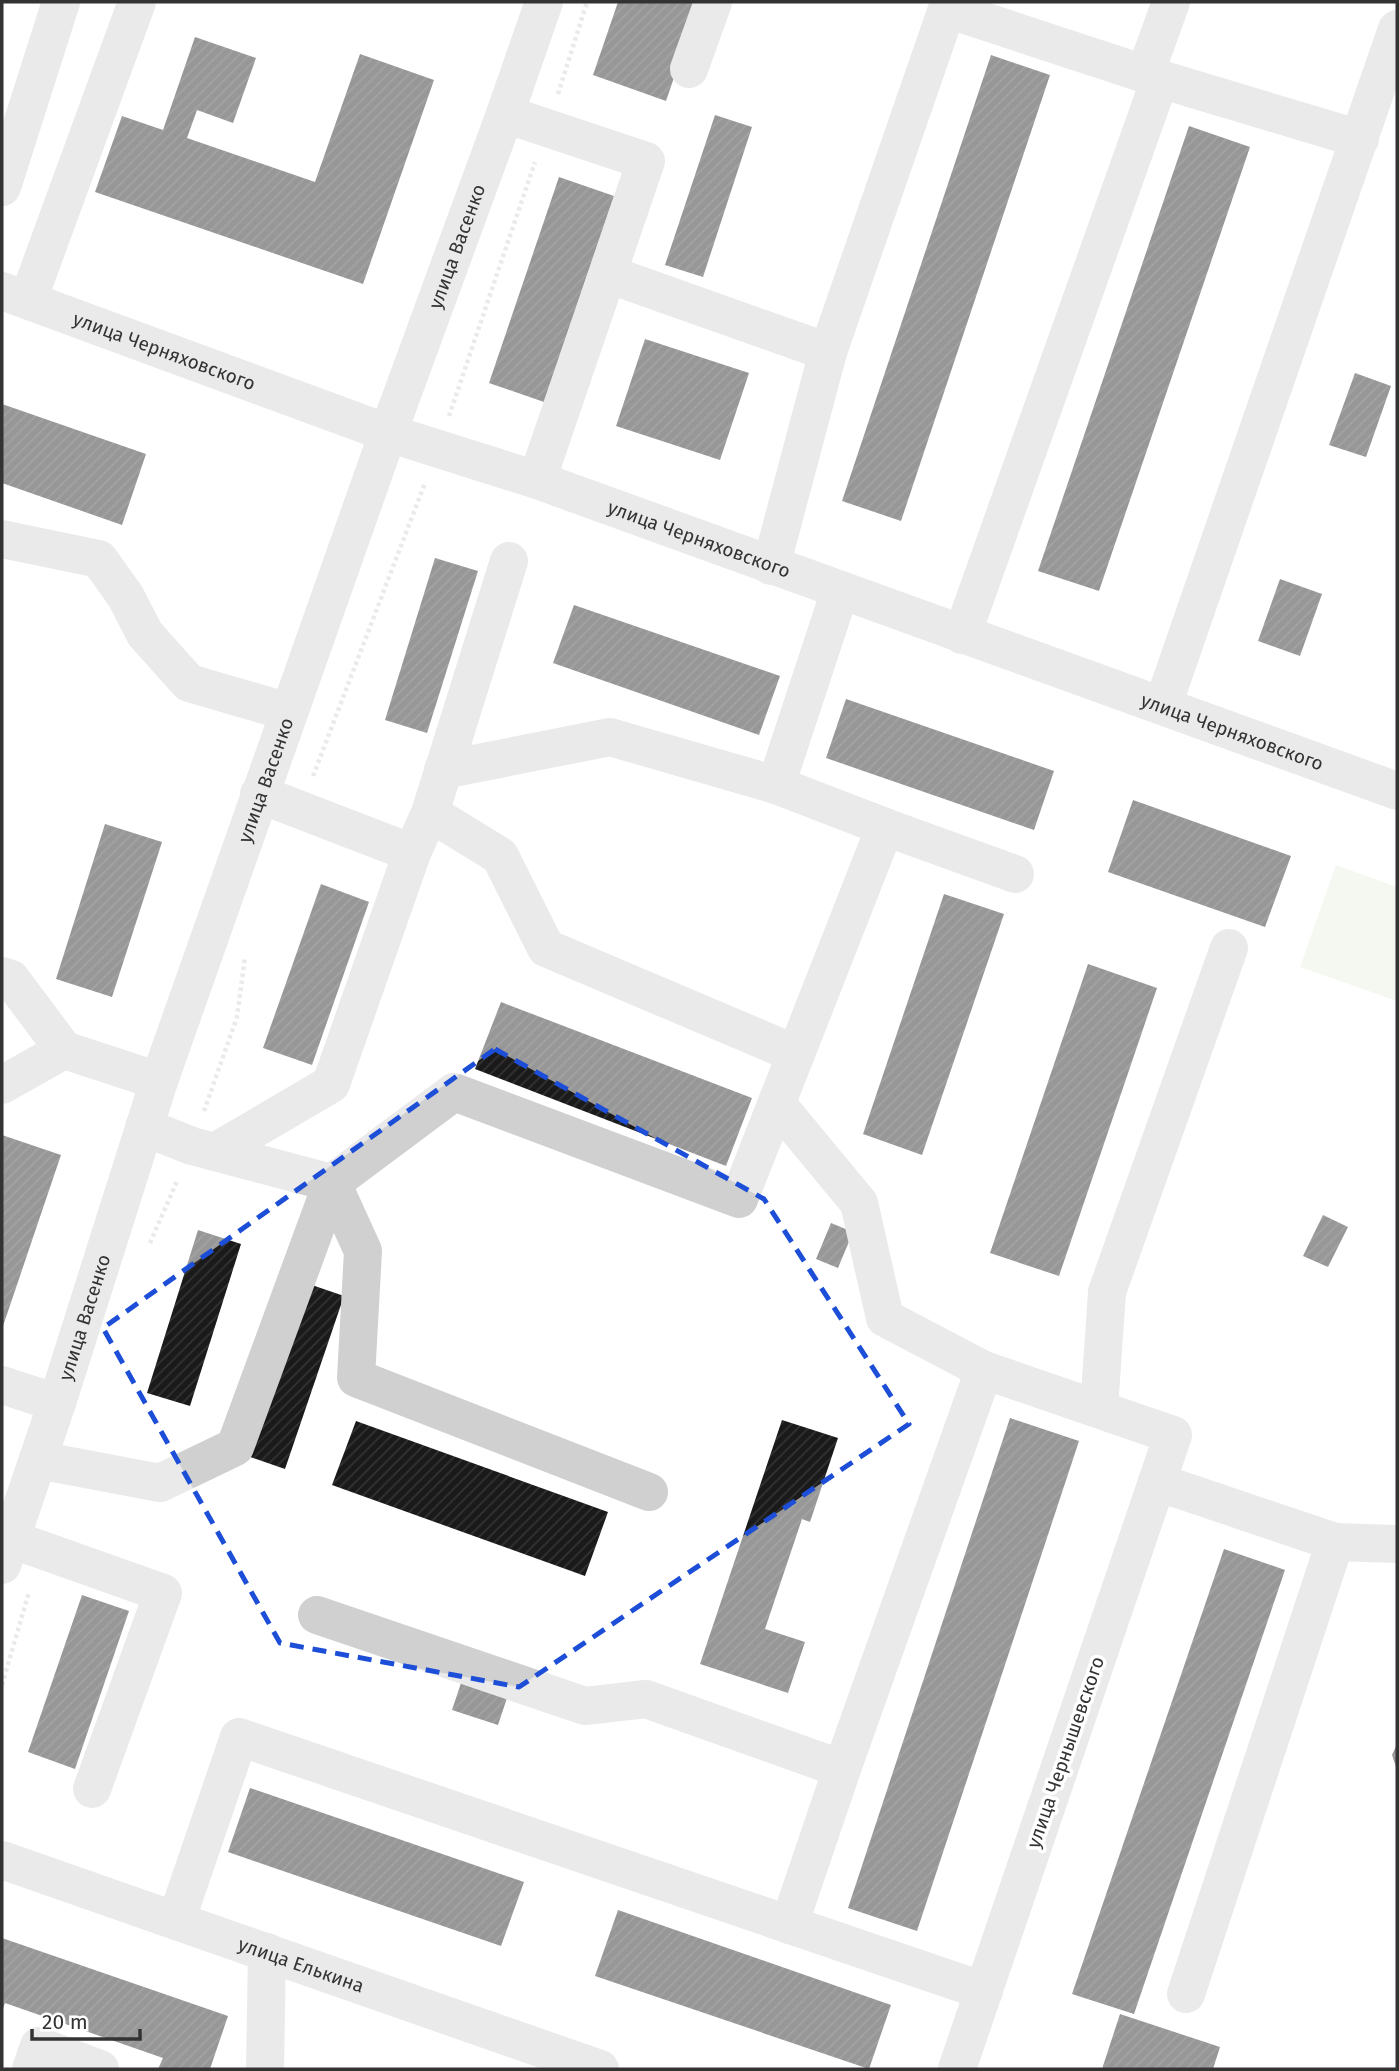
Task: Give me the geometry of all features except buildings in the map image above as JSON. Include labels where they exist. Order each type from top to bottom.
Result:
[{"type":"street","points":[[2,187],[61,2]]},
{"type":"street","points":[[15,295],[137,2]]},
{"type":"street","name":"улица Васенко","points":[[6,1552],[57,1403],[159,1081],[259,794],[544,2]]},
{"type":"street","points":[[690,69],[713,2]]},
{"type":"street","points":[[962,635],[1152,76],[1171,2]]},
{"type":"street","points":[[771,566],[828,352],[947,9],[1152,76],[1360,139]]},
{"type":"street","points":[[1163,705],[1397,29]]},
{"type":"street","points":[[505,114],[646,161],[537,480]]},
{"type":"street","points":[[608,274],[828,352]]},
{"type":"street","name":"улица Черняховского","points":[[15,295],[388,433],[537,480],[1397,791]]},
{"type":"street","points":[[2,539],[99,559],[127,597],[145,634],[189,683],[289,712]]},
{"type":"street","points":[[215,1152],[331,1084],[412,853],[430,813],[509,561]]},
{"type":"street","points":[[776,785],[840,591]]},
{"type":"street","points":[[443,770],[610,737],[776,785],[1015,874]]},
{"type":"street","points":[[259,794],[412,853]]},
{"type":"street","points":[[430,813],[500,856],[546,947],[796,1054]]},
{"type":"street","points":[[38,1460],[160,1483],[234,1447],[332,1183],[454,1092],[739,1199],[885,827]]},
{"type":"street","points":[[777,1104],[859,1203],[885,1318],[984,1370],[1099,1409],[1107,1292],[1229,948]]},
{"type":"street","points":[[2,976],[11,979],[64,1050],[159,1081]]},
{"type":"street","points":[[2,1085],[64,1050]]},
{"type":"street","points":[[144,1127],[192,1146],[332,1183]]},
{"type":"street","points":[[332,1183],[363,1251],[356,1378],[649,1492]]},
{"type":"street","points":[[789,1925],[984,1370]]},
{"type":"street","points":[[2,1385],[57,1403]]},
{"type":"street","name":"улица Чернышевского","points":[[957,2069],[1172,1435],[1099,1409]]},
{"type":"street","points":[[1157,1482],[1335,1542],[1397,1544]]},
{"type":"street","points":[[1186,1994],[1335,1542]]},
{"type":"street","points":[[6,1552],[163,1593],[92,1789]]},
{"type":"street","points":[[317,1615],[585,1706],[646,1699],[842,1769]]},
{"type":"street","points":[[176,1921],[239,1737],[984,1992]]},
{"type":"street","name":"улица Елькина","points":[[2,1860],[600,2069]]},
{"type":"street","points":[[265,2069],[267,1952]]},
{"type":"street","points":[[32,2069],[39,2046],[100,2069]]},
{"type":"highlighted area","points":[[495,1049],[764,1199],[909,1424],[519,1687],[280,1643],[103,1328]]},
{"type":"green space","points":[[1336,865],[1397,887],[1397,1001],[1300,967]]}]
